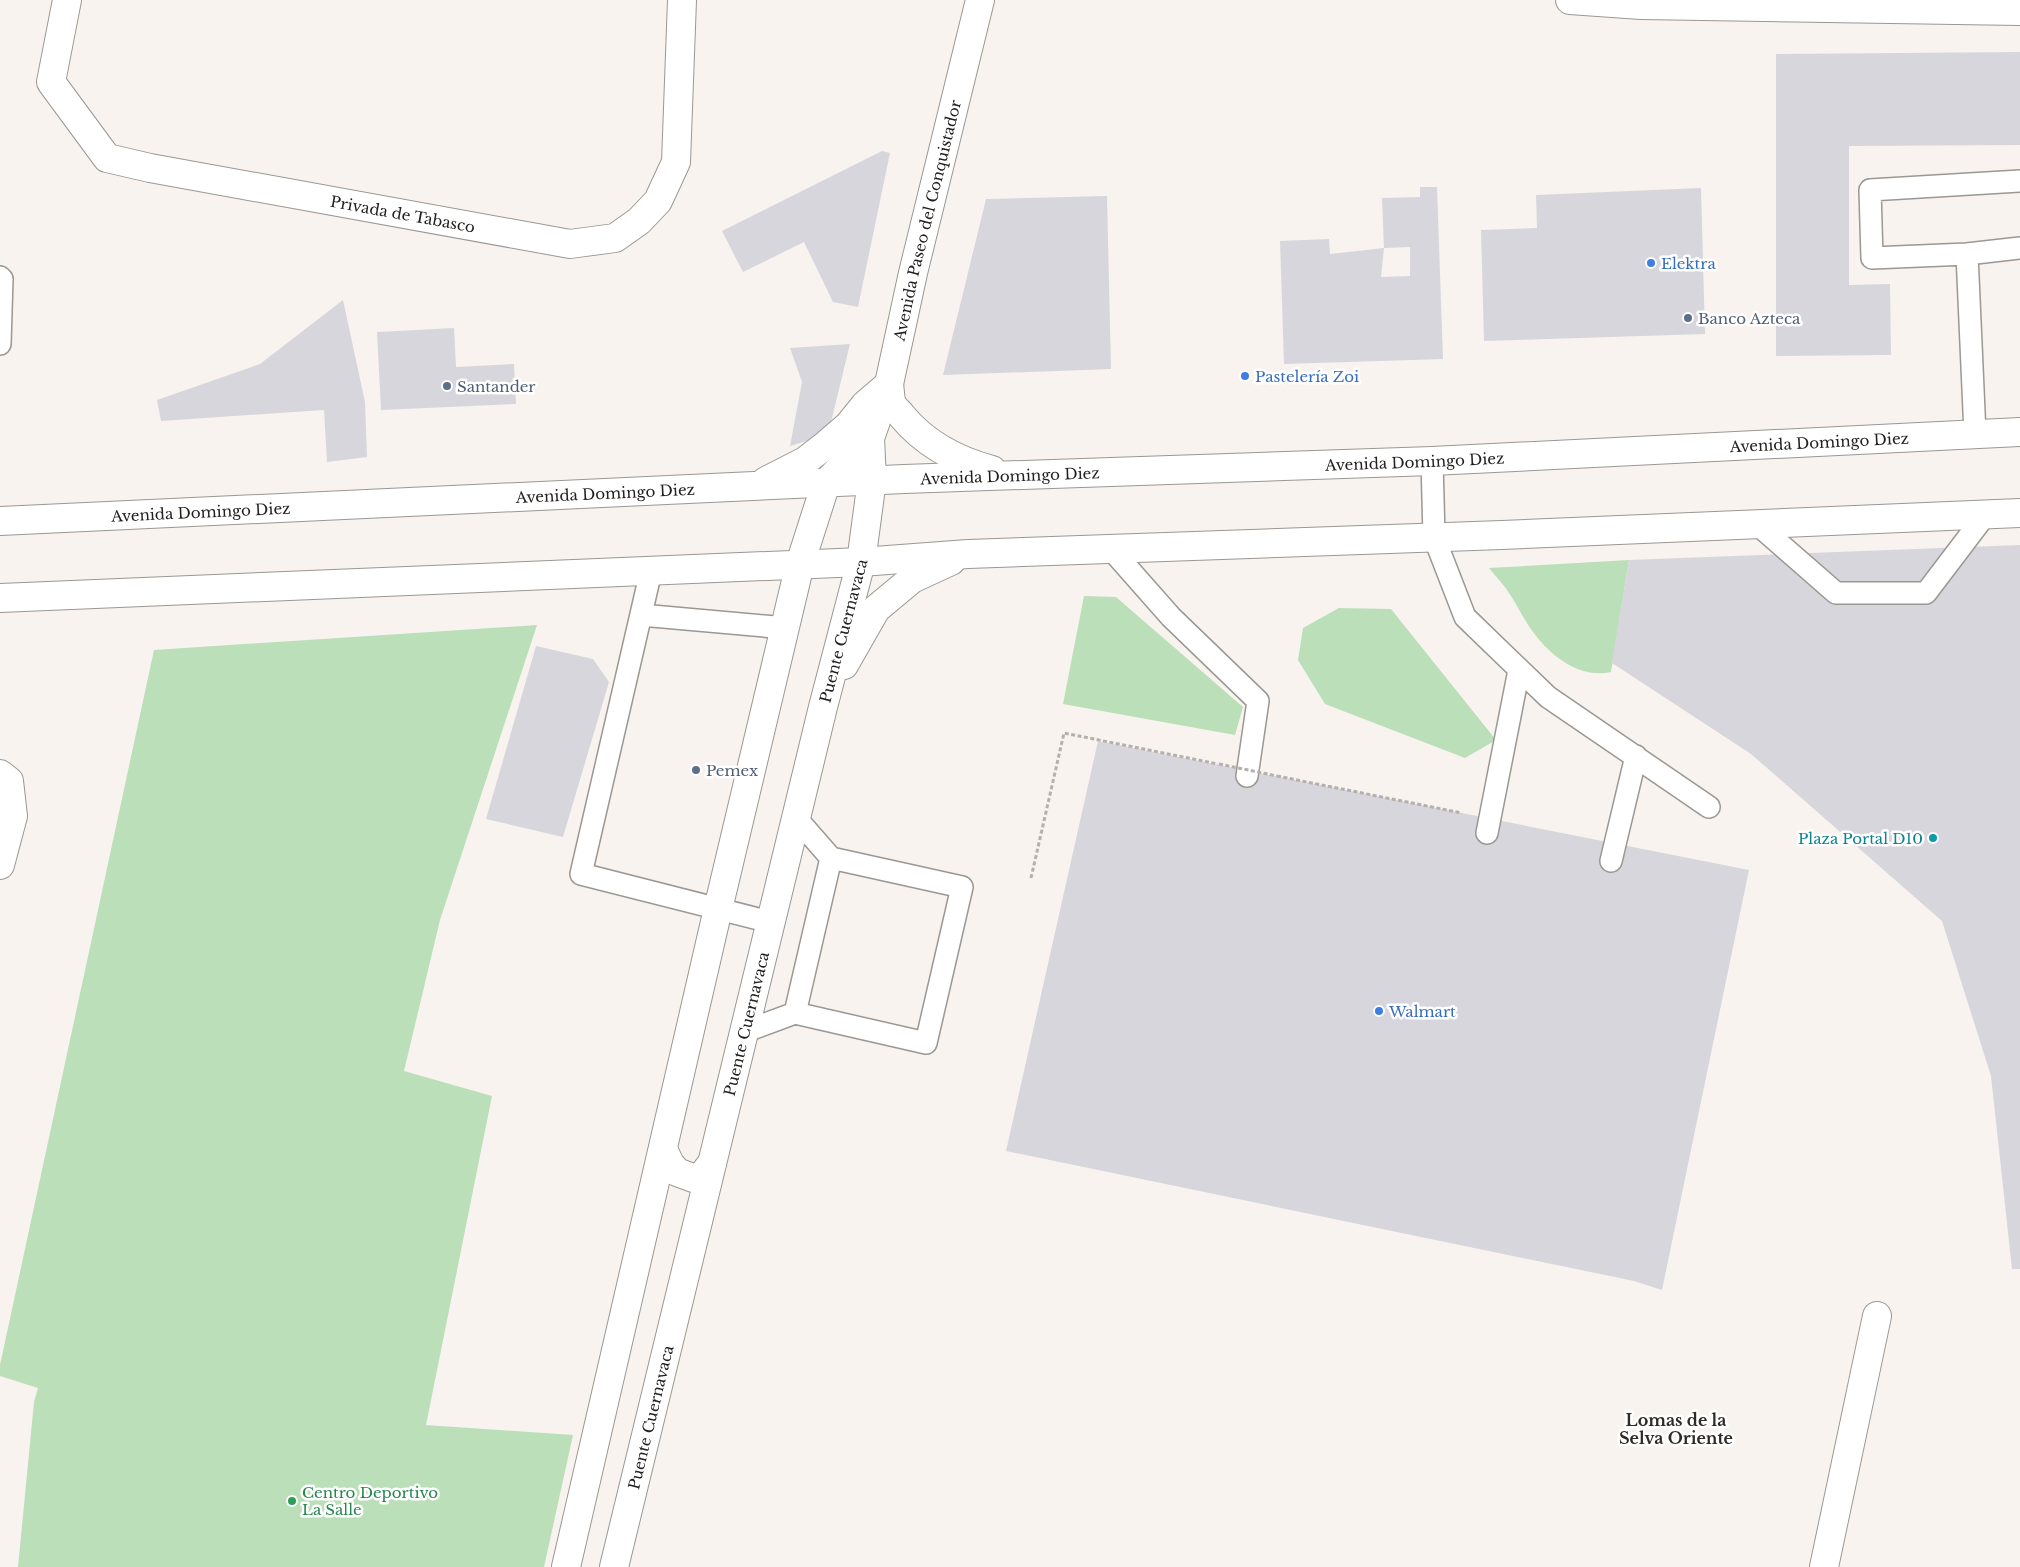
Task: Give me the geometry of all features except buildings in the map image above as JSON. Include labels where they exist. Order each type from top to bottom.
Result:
[{"type":"main road","name":"Privada de Tabasco","points":[[67,0],[51,82],[107,158],[150,168],[570,244],[615,238],[639,221],[658,201],[676,162],[682,0]]},
{"type":"main road","name":"Avenida Paseo del Conquistador","points":[[872,480],[870,438],[889,384],[913,273],[980,0]]},
{"type":"main road","points":[[1570,0],[1641,5],[1983,5],[2020,11]]},
{"type":"main road","points":[[889,384],[892,403],[907,422],[924,438],[949,454],[976,466],[1004,473],[1033,475]]},
{"type":"main road","points":[[756,485],[805,461],[828,444],[848,426],[865,405],[889,384]]},
{"type":"main road","name":"Avenida Domingo Diez","points":[[0,521],[872,480],[1432,461],[2020,432]]},
{"type":"main road","name":"Avenida Paseo del Conquistador","points":[[826,483],[870,438]]},
{"type":"main road","name":"Puente Cuernavaca","points":[[614,1567],[770,922],[861,562],[872,480]]},
{"type":"main road","points":[[566,1567],[800,564],[826,483]]},
{"type":"main road","points":[[0,598],[861,562],[968,554],[2020,513]]},
{"type":"main road","points":[[823,707],[876,609],[912,579],[968,554]]},
{"type":"main road","points":[[0,774],[9,781],[13,816],[0,865]]},
{"type":"main road","points":[[664,1149],[670,1164],[677,1172],[693,1178],[702,1176],[712,1163]]},
{"type":"main road","points":[[1824,1567],[1877,1316]]},
{"type":"lane","points":[[2020,181],[1870,190],[1872,258],[1967,254],[2020,248]]},
{"type":"lane","points":[[1967,254],[1975,434]]},
{"type":"lane","points":[[0,277],[2,279],[0,344]]},
{"type":"lane","points":[[1432,461],[1434,537],[1465,617],[1548,697],[1709,807]]},
{"type":"lane","points":[[1757,524],[1836,593],[1926,594],[1986,514]]},
{"type":"lane","points":[[1111,549],[1171,617],[1258,701],[1247,776]]},
{"type":"lane","points":[[651,571],[581,874],[770,922]]},
{"type":"lane","points":[[641,615],[786,628]]},
{"type":"lane","points":[[1487,833],[1519,670]]},
{"type":"lane","points":[[1611,861],[1636,756]]},
{"type":"lane","points":[[744,1032],[795,1014],[926,1043],[962,887],[831,858],[796,818]]},
{"type":"lane","points":[[795,1014],[831,858]]},
{"type":"path","points":[[1031,878],[1064,733],[1465,814]]},
{"type":"green space","points":[[1629,560],[1611,672],[1598,673],[1586,672],[1574,667],[1552,653],[1534,633],[1509,592],[1489,568]]},
{"type":"green space","points":[[1084,596],[1116,597],[1243,707],[1235,735],[1063,704]]},
{"type":"green space","points":[[1339,608],[1391,609],[1496,740],[1465,758],[1325,704],[1298,660],[1303,628]]},
{"type":"green space","points":[[537,625],[440,920],[404,1071],[492,1096],[426,1425],[573,1435],[544,1567],[18,1567],[34,1402],[38,1388],[0,1376],[0,1365],[154,650]]},
{"type":"place","name":"Elektra","points":[[1651,263]]},
{"type":"place","name":"Banco Azteca","points":[[1688,318]]},
{"type":"place","name":"Pastelería Zoi","points":[[1245,376]]},
{"type":"place","name":"Santander","points":[[447,386]]},
{"type":"place","name":"Pemex","points":[[696,770]]},
{"type":"place","name":"Plaza Portal D10","points":[[1933,838]]},
{"type":"place","name":"Walmart","points":[[1379,1011]]},
{"type":"place","name":"Centro Deportivo La Salle","points":[[292,1501]]},
{"type":"district","name":"Lomas de la Selva Oriente","points":[[1676,1429]]}]
